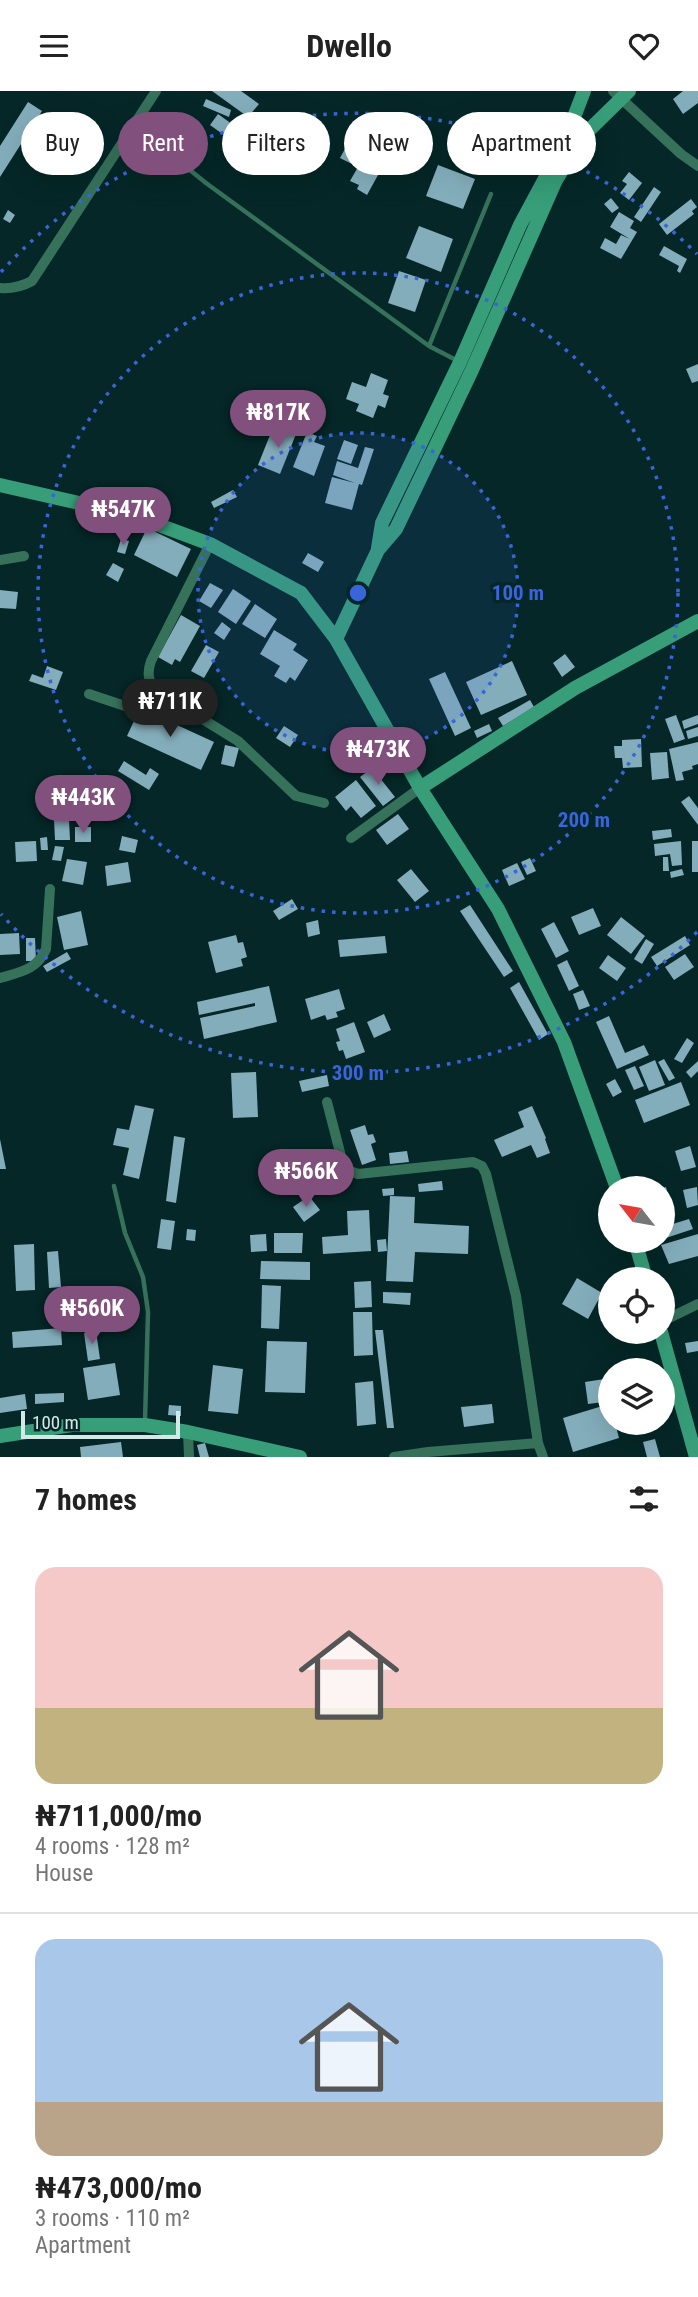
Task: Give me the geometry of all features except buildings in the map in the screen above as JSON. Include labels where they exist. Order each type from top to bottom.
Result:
[{"type":"street","points":[[143,112],[156,91]]},
{"type":"street","points":[[337,639],[378,550],[396,529],[466,366],[520,225],[564,143],[584,91]]},
{"type":"street","points":[[466,366],[556,180],[583,136],[621,94],[681,154],[698,166]]},
{"type":"street","points":[[0,288],[12,289],[32,281],[118,150]]},
{"type":"street","points":[[0,485],[132,515],[210,544],[301,593],[337,639],[420,787],[498,909],[565,1042],[613,1176]]},
{"type":"street","points":[[210,544],[151,661],[149,680],[154,689],[238,741],[296,796],[324,803]]},
{"type":"street","points":[[0,560],[24,556]]},
{"type":"street","points":[[351,838],[420,787],[575,688],[698,621]]},
{"type":"street","points":[[89,694],[131,708],[154,689]]},
{"type":"street","points":[[0,978],[35,967],[42,958],[46,950],[50,889]]},
{"type":"street","points":[[327,1103],[343,1164],[358,1174],[473,1162],[482,1166],[516,1296],[538,1443],[543,1457]]},
{"type":"street","points":[[675,1315],[698,1304]]},
{"type":"street","points":[[664,1344],[696,1457]]},
{"type":"street","points":[[0,1436],[72,1425],[145,1425],[300,1457]]},
{"type":"street","points":[[188,1432],[189,1457]]},
{"type":"street","points":[[394,1457],[538,1443]]},
{"type":"lane","points":[[196,175],[429,347],[466,366]]},
{"type":"lane","points":[[429,347],[491,194]]},
{"type":"lane","points":[[114,1186],[125,1233],[143,1277],[148,1312],[145,1425]]}]
